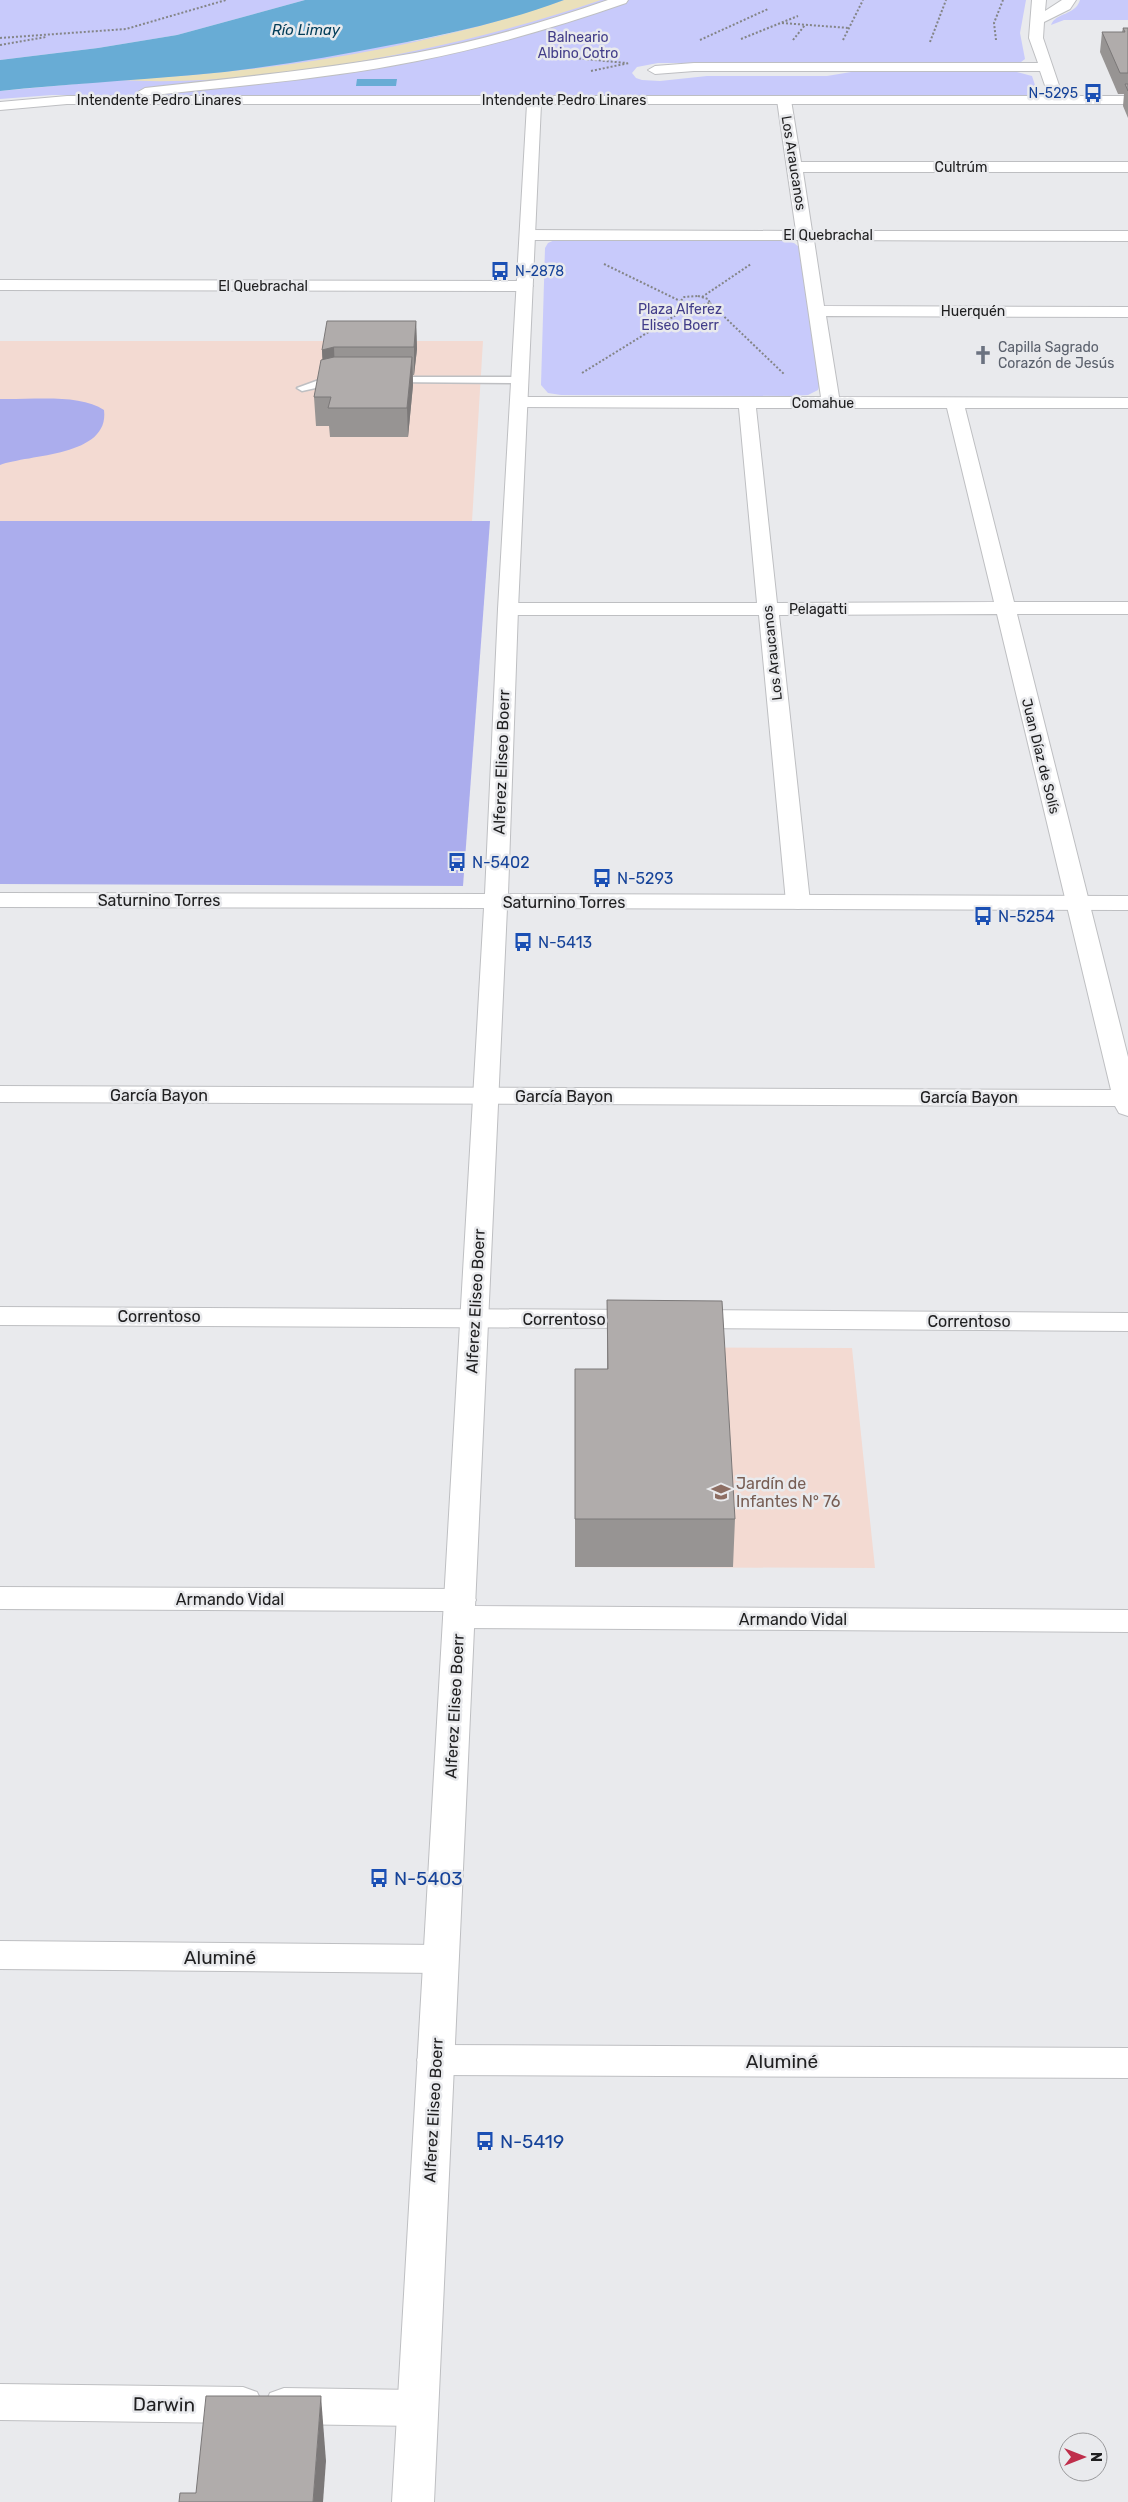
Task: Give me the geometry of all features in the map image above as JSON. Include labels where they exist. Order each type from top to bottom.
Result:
[{"type":"street","points":[[144,92],[278,77],[416,57],[512,35],[572,18],[622,0]]},
{"type":"street","points":[[1039,0],[1036,38],[1057,100]]},
{"type":"street","points":[[1039,19],[1065,6],[1069,0]]},
{"type":"street","points":[[655,70],[694,67],[1046,67]]},
{"type":"street","name":"Intendente Pedro Linares","points":[[0,106],[67,100],[1128,100]]},
{"type":"street","name":"Alferez Eliseo Boerr","points":[[413,2502],[496,902],[508,609],[534,100]]},
{"type":"street","name":"Los Araucanos","points":[[784,100],[831,403]]},
{"type":"street","name":"Cultrúm","points":[[794,166],[1128,167]]},
{"type":"street","name":"El Quebrachal","points":[[528,235],[1128,236]]},
{"type":"street","name":"El Quebrachal","points":[[0,286],[525,286]]},
{"type":"street","name":"Huerquén","points":[[817,310],[1128,312]]},
{"type":"street","name":"Comahue","points":[[519,402],[1128,404]]},
{"type":"street","name":"Los Araucanos","points":[[747,403],[798,902]]},
{"type":"street","name":"Juan Díaz de Solís","points":[[955,403],[1127,1101]]},
{"type":"street","name":"Pelagatti","points":[[508,609],[1128,608]]},
{"type":"street","name":"Saturnino Torres","points":[[0,900],[1128,903]]},
{"type":"street","name":"García Bayon","points":[[0,1094],[1127,1101]]},
{"type":"street","name":"Correntoso","points":[[0,1316],[1128,1322]]},
{"type":"street","name":"Armando Vidal","points":[[0,1598],[459,1609],[1128,1621]]},
{"type":"street","name":"Aluminé","points":[[0,1956],[440,1959]]},
{"type":"street","name":"Aluminé","points":[[436,2060],[1128,2063]]},
{"type":"street","name":"Darwin","points":[[0,2402],[417,2408]]},
{"type":"lane","points":[[302,388],[323,382],[351,380]]},
{"type":"lane","points":[[379,380],[520,380]]},
{"type":"path","points":[[0,38],[126,28],[226,0]]},
{"type":"path","points":[[841,45],[863,0]]},
{"type":"path","points":[[929,44],[946,0]]},
{"type":"path","points":[[693,42],[768,9]]},
{"type":"path","points":[[740,40],[798,16]]},
{"type":"path","points":[[782,23],[849,28]]},
{"type":"path","points":[[0,45],[61,34]]},
{"type":"path","points":[[541,55],[629,63]]},
{"type":"path","points":[[702,297],[757,260]]},
{"type":"path","points":[[599,262],[680,300],[682,304],[689,307],[700,307],[710,303]]},
{"type":"path","points":[[680,300],[688,296],[702,297],[708,300],[785,374]]},
{"type":"path","points":[[575,377],[689,307]]},
{"type":"shaded area","points":[[0,341],[483,341],[472,521],[0,521]]},
{"type":"shaded area","points":[[54,398],[82,401],[104,410],[102,425],[94,437],[81,445],[65,451],[0,465],[0,399]]},
{"type":"shaded area","points":[[0,521],[490,521],[463,886],[0,884]]},
{"type":"shaded area","name":"Jardín de Infantes N° 76","points":[[607,1347],[852,1348],[875,1568],[575,1567],[575,1417],[643,1417]]},
{"type":"green space","points":[[0,0],[305,0],[177,35],[98,48],[0,60]]},
{"type":"green space","name":"Balneario Albino Cotro","points":[[564,0],[1026,0],[1020,33],[1025,59],[1021,62],[658,63],[637,67],[632,73],[636,78],[642,80],[660,81],[707,76],[827,76],[857,71],[1013,71],[1032,76],[1037,91],[1029,95],[52,95],[0,99],[0,91],[119,80],[415,41],[451,33]]},
{"type":"green space","points":[[1080,0],[1128,0],[1128,20],[1064,20],[1051,25],[1057,18],[1074,9]]},
{"type":"green space","name":"Plaza Alferez Eliseo Boerr","points":[[557,239],[785,240],[794,243],[799,247],[820,384],[818,390],[808,395],[792,396],[561,395],[548,393],[541,385],[545,248],[548,243]]},
{"type":"sand","points":[[564,0],[601,0],[465,40],[396,55],[326,67],[223,79],[119,80],[231,71],[344,56],[456,32]]},
{"type":"water","name":"Río Limay","points":[[305,0],[564,0],[500,21],[413,41],[317,59],[218,73],[0,91],[0,60],[98,48],[177,35]]},
{"type":"water","points":[[357,79],[397,79],[396,86],[356,86]]},
{"type":"building","points":[[1123,28],[1128,28],[1128,73],[1120,73],[1102,32],[1125,32]]},
{"type":"building","points":[[327,321],[416,321],[414,347],[334,347],[322,350]]},
{"type":"building","points":[[334,357],[412,357],[407,408],[328,408],[331,397],[314,397],[321,360]]},
{"type":"building","points":[[607,1300],[722,1301],[735,1519],[575,1519],[575,1369],[608,1369]]},
{"type":"building","points":[[206,2396],[321,2396],[313,2502],[179,2502],[180,2493],[196,2493]]},
{"type":"place","name":"N-5295","points":[[1093,93]]},
{"type":"place","name":"N-2878","points":[[500,271]]},
{"type":"place","name":"Capilla Sagrado Corazón de Jesús","points":[[983,355]]},
{"type":"place","name":"N-5402","points":[[457,862]]},
{"type":"place","name":"N-5293","points":[[602,878]]},
{"type":"place","name":"N-5254","points":[[983,916]]},
{"type":"place","name":"N-5413","points":[[523,942]]},
{"type":"place","name":"Jardín de Infantes N° 76","points":[[721,1492]]},
{"type":"place","name":"N-5403","points":[[379,1878]]},
{"type":"place","name":"N-5419","points":[[485,2141]]}]
